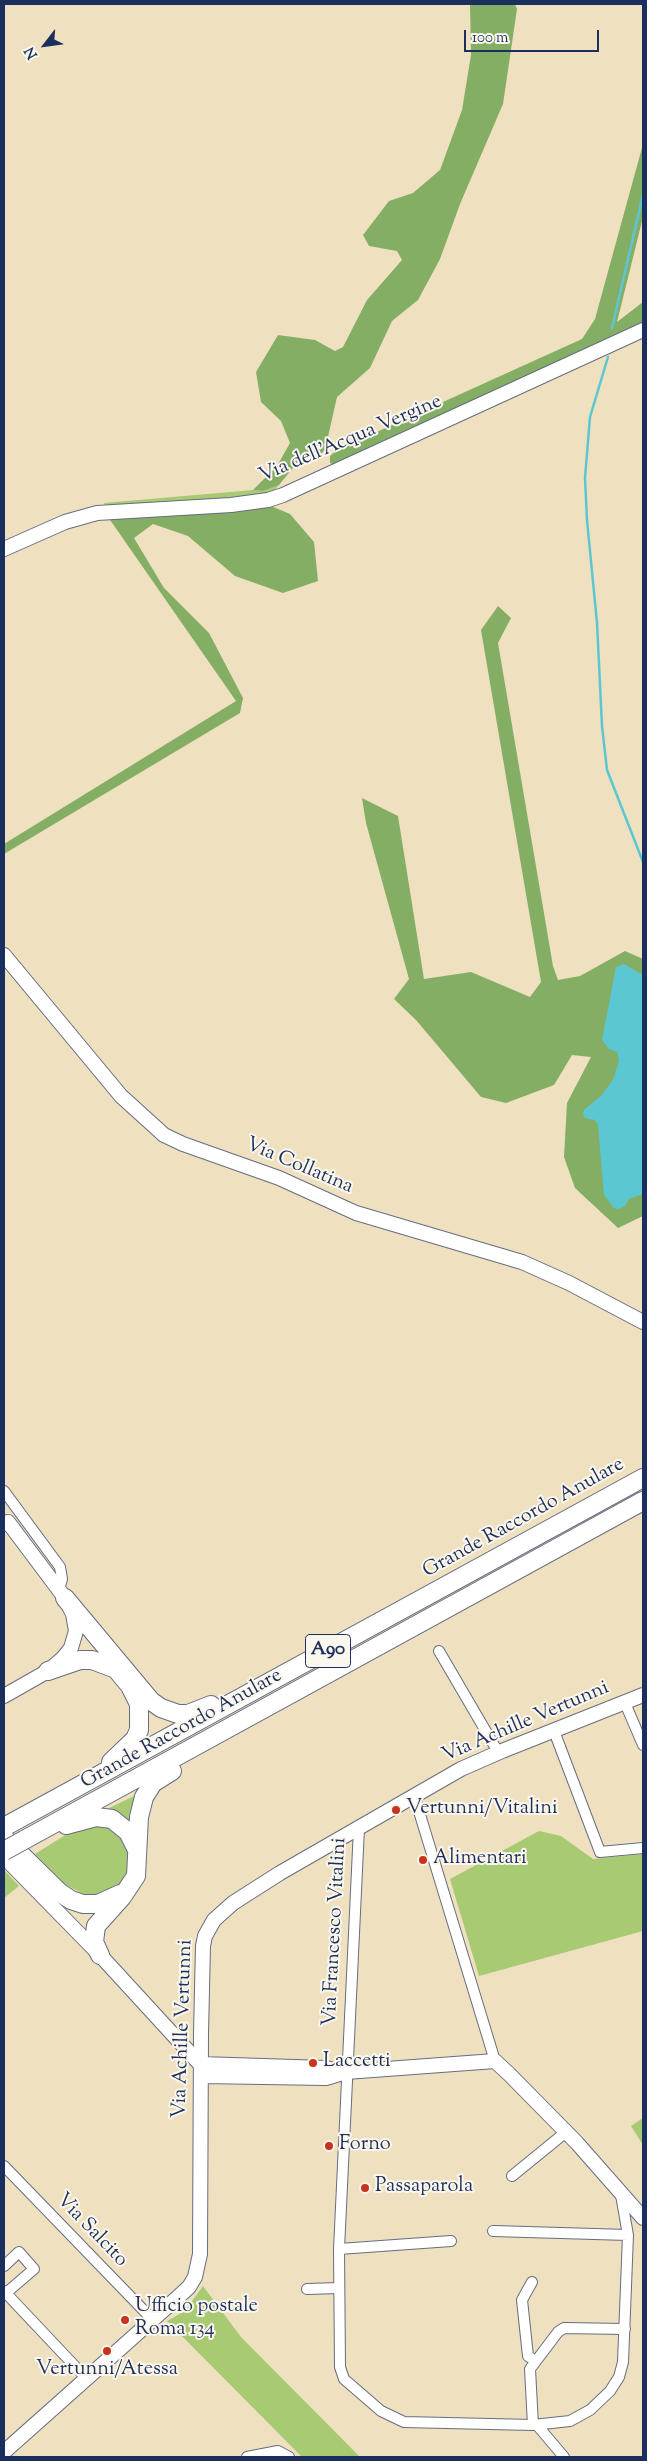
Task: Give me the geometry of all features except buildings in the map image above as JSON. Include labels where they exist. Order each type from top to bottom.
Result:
[{"type":"highway","name":"Grande Raccordo Anulare","points":[[6,1829],[68,1792],[290,1673],[643,1478]]},
{"type":"highway","name":"Grande Raccordo Anulare","points":[[4,1851],[643,1501]]},
{"type":"highway","points":[[62,1594],[81,1614],[141,1692],[170,1712],[188,1714],[290,1673]]},
{"type":"highway","points":[[48,1671],[80,1660],[92,1660],[108,1664],[119,1672],[130,1686],[136,1695],[141,1711],[140,1726],[135,1739],[98,1774],[68,1792]]},
{"type":"highway","points":[[100,1955],[94,1939],[96,1926],[130,1886],[136,1876],[140,1810],[144,1797],[151,1786],[249,1718]]},
{"type":"highway","points":[[29,1837],[91,1818],[104,1816],[117,1821],[125,1828],[131,1836],[137,1853]]},
{"type":"highway","points":[[6,1829],[59,1892],[71,1900],[82,1904],[98,1904],[114,1898],[130,1886]]},
{"type":"street","name":"Via dell'Acqua Vergine","points":[[4,549],[65,522],[97,513],[231,505],[283,496],[643,330]]},
{"type":"street","name":"Via Collatina","points":[[4,955],[121,1096],[164,1135],[183,1144],[279,1178],[356,1212],[522,1262],[569,1283],[643,1322]]},
{"type":"street","points":[[4,1491],[60,1567],[62,1594]]},
{"type":"street","points":[[4,1696],[48,1671],[68,1652],[75,1639],[75,1624],[62,1594],[5,1521]]},
{"type":"street","points":[[439,1651],[498,1752]]},
{"type":"street","name":"Via Achille Vertunni","points":[[4,2452],[189,2287],[200,2261],[203,1946],[211,1924],[220,1913],[241,1898],[461,1769],[498,1752],[643,1696]]},
{"type":"street","points":[[624,1704],[643,1745]]},
{"type":"street","points":[[554,1731],[600,1852],[643,1848]]},
{"type":"street","points":[[414,1796],[495,2062],[566,2132],[620,2190],[643,2218]]},
{"type":"street","name":"Via Francesco Vitalini","points":[[359,1828],[339,2249],[341,2373],[350,2386],[380,2411],[404,2422],[535,2425],[570,2420],[590,2410],[604,2398],[616,2382],[621,2371],[628,2235],[620,2190]]},
{"type":"street","points":[[4,1857],[100,1955],[202,2070],[326,2073],[495,2062]]},
{"type":"street","points":[[512,2176],[566,2132]]},
{"type":"street","name":"Via Salcito","points":[[4,2166],[153,2320]]},
{"type":"street","points":[[493,2231],[628,2235]]},
{"type":"street","points":[[339,2249],[451,2241]]},
{"type":"street","points":[[4,2266],[19,2252],[34,2269],[5,2292],[87,2379]]},
{"type":"street","points":[[532,2282],[522,2300],[528,2356],[534,2360]]},
{"type":"street","points":[[307,2289],[339,2288]]},
{"type":"street","points":[[564,2457],[535,2425],[530,2369],[534,2360],[564,2328],[624,2328]]},
{"type":"street","points":[[247,2457],[276,2451],[289,2457]]},
{"type":"green space","points":[[470,4],[515,4],[517,9],[503,104],[460,204],[440,259],[418,300],[392,321],[370,368],[337,397],[325,450],[316,458],[305,453],[279,485],[263,491],[253,490],[277,466],[290,443],[281,421],[261,402],[256,372],[278,335],[315,340],[335,351],[343,347],[367,300],[402,260],[397,251],[369,246],[363,235],[389,201],[413,193],[440,170],[462,110],[471,55]]},
{"type":"green space","points":[[643,144],[643,217],[617,322],[643,302],[643,326],[337,466],[330,463],[330,456],[337,450],[582,339],[595,319]]},
{"type":"green space","points":[[279,485],[272,493],[238,501],[105,507],[104,503],[253,490],[263,491]]},
{"type":"green space","points":[[271,506],[290,514],[314,542],[318,581],[283,593],[235,576],[188,536],[153,524],[134,538],[164,588],[209,633],[243,698],[240,713],[4,854],[4,844],[236,701],[108,517],[232,511]]},
{"type":"green space","points":[[498,606],[511,618],[498,643],[553,966],[558,980],[580,976],[625,951],[643,959],[643,1216],[618,1228],[575,1188],[564,1157],[567,1103],[591,1057],[572,1055],[554,1085],[506,1103],[481,1097],[416,1020],[394,999],[409,979],[366,823],[362,798],[398,816],[424,979],[471,972],[530,997],[541,982],[481,630]]},
{"type":"green space","points":[[136,1795],[131,1811],[132,1825],[103,1811]]},
{"type":"green space","points":[[101,1822],[128,1840],[132,1867],[123,1883],[107,1894],[86,1895],[66,1885],[35,1854],[83,1824]]},
{"type":"green space","points":[[539,1831],[561,1836],[593,1859],[643,1854],[643,1931],[479,1976],[450,1879]]},
{"type":"green space","points":[[4,1870],[19,1886],[4,1898]]},
{"type":"green space","points":[[643,2118],[643,2145],[631,2126]]},
{"type":"green space","points":[[203,2286],[241,2337],[360,2457],[302,2457],[167,2321],[185,2311]]},
{"type":"water","points":[[624,964],[643,975],[643,1194],[629,1199],[625,1206],[618,1209],[614,1208],[604,1195],[598,1125],[595,1120],[585,1118],[583,1114],[584,1110],[601,1096],[613,1080],[619,1061],[617,1052],[609,1049],[602,1040],[616,967]]},
{"type":"waterway","points":[[612,328],[643,195]]},
{"type":"waterway","points":[[608,357],[590,417],[585,478],[587,520],[597,623],[602,726],[607,770],[643,862]]},
{"type":"place","name":"Vertunni/Vitalini","points":[[396,1810]]},
{"type":"place","name":"Alimentari","points":[[423,1860]]},
{"type":"place","name":"Laccetti","points":[[313,2063]]},
{"type":"place","name":"Forno","points":[[329,2146]]},
{"type":"place","name":"Passaparola","points":[[365,2188]]},
{"type":"place","name":"Ufficio postale Roma 134","points":[[125,2320]]},
{"type":"place","name":"Vertunni/Atessa","points":[[107,2351]]}]
